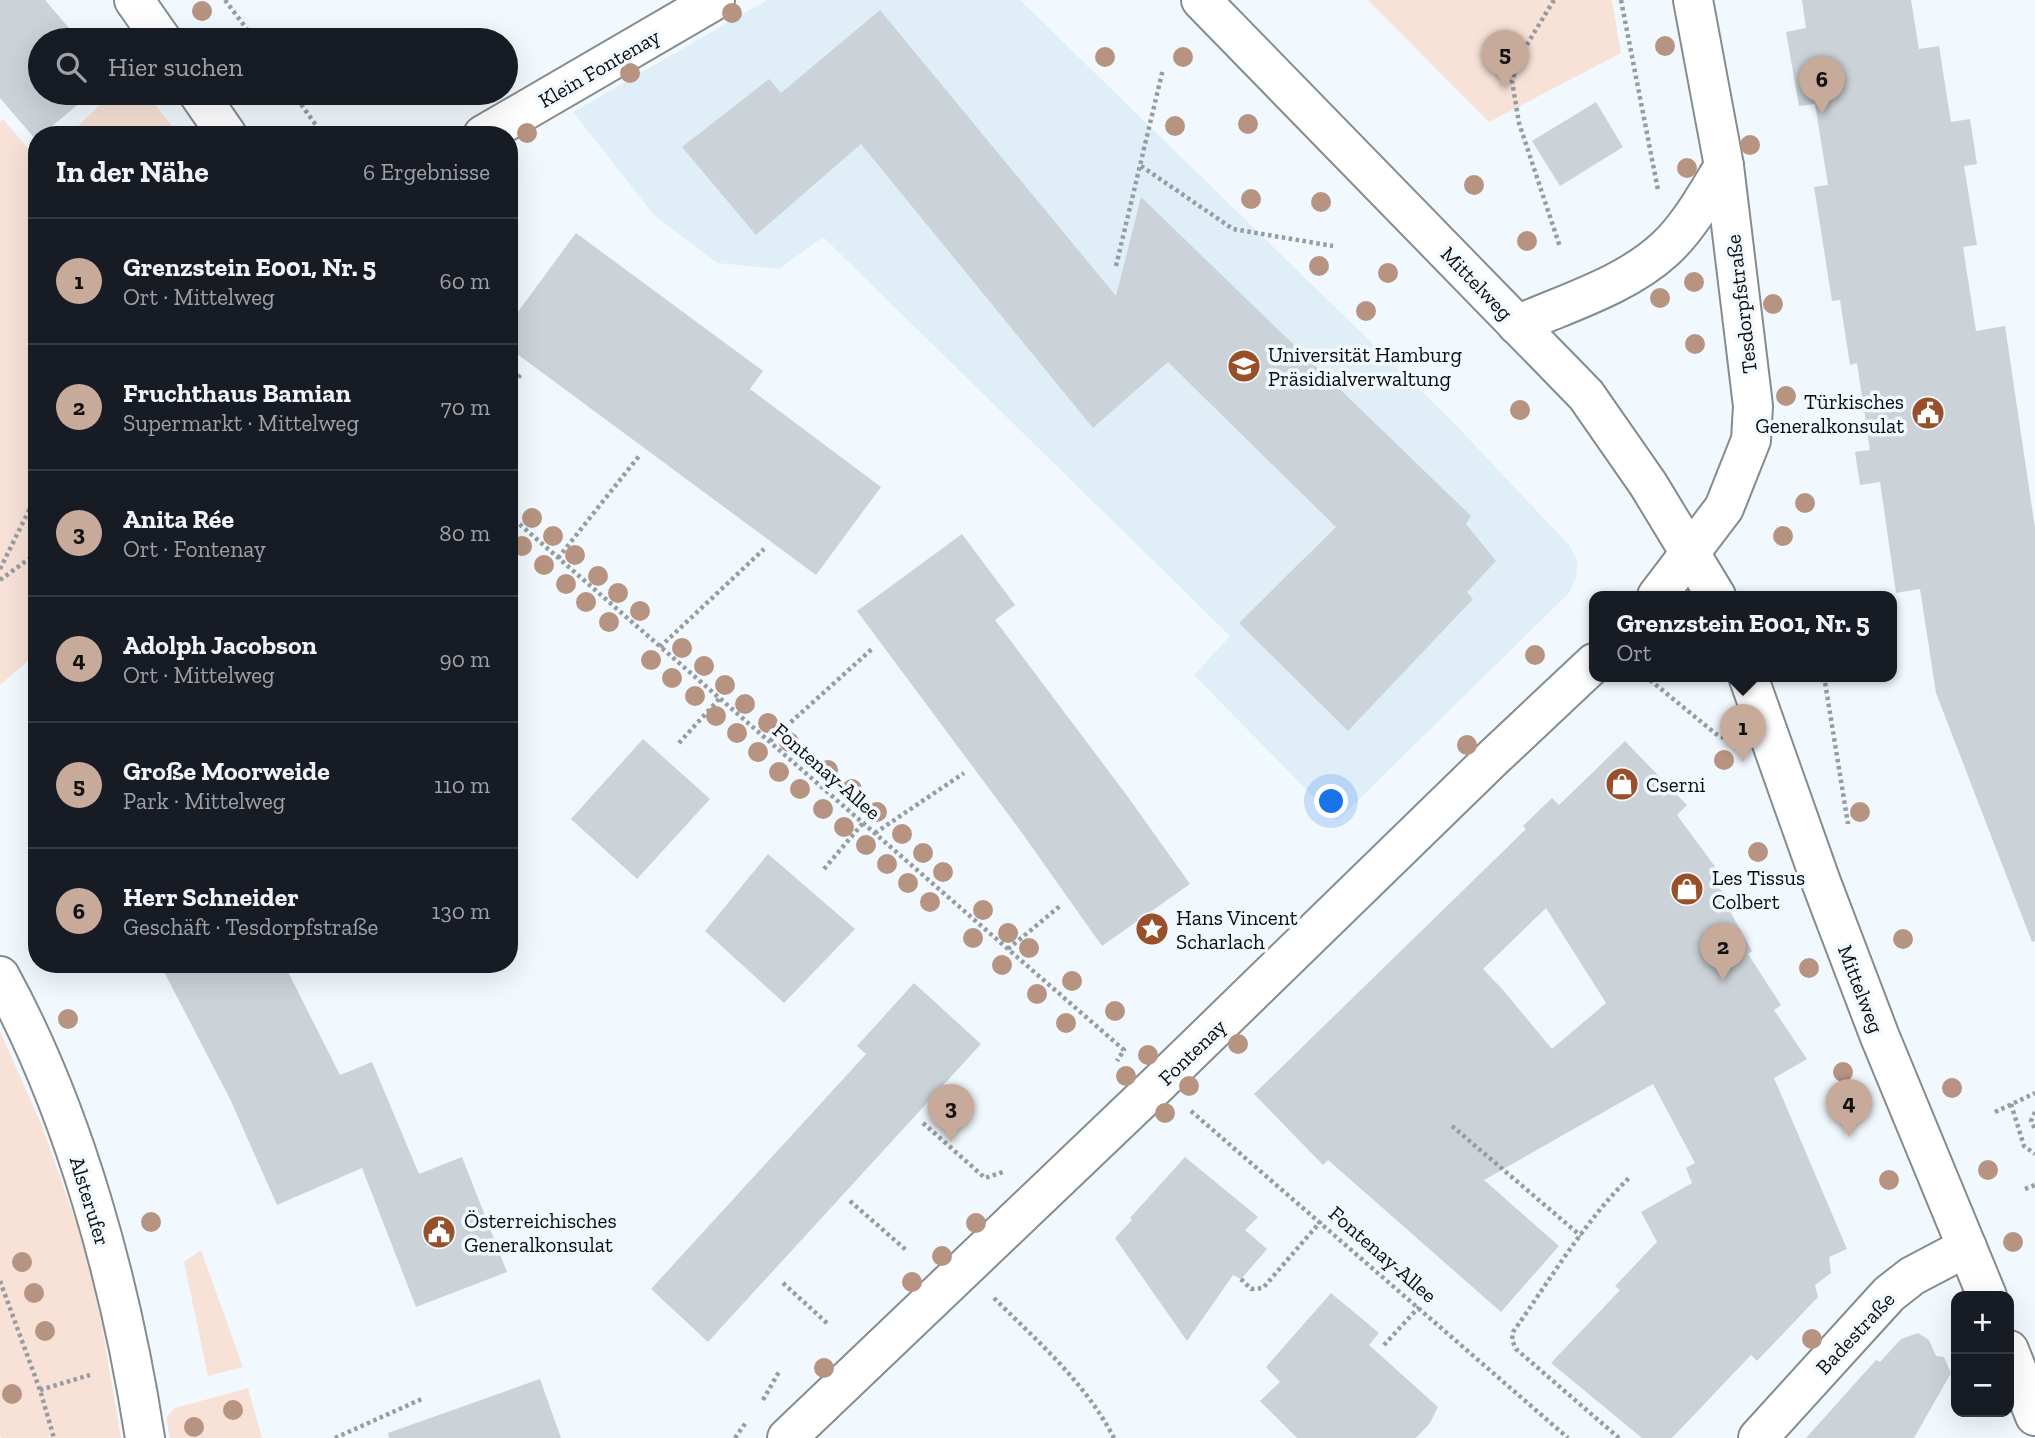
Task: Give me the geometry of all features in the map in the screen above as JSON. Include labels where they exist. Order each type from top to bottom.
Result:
[{"type":"street","points":[[134,0],[154,28]]},
{"type":"street","name":"Klein Fontenay","points":[[498,126],[715,0]]},
{"type":"street","name":"Mittelweg","points":[[1201,0],[1586,395],[1648,484],[1713,591]]},
{"type":"street","name":"Tesdorpfstraße","points":[[1691,553],[1724,508],[1751,440],[1753,406],[1724,166],[1693,0]]},
{"type":"street","points":[[206,105],[221,126]]},
{"type":"street","points":[[1517,325],[1645,265],[1673,240],[1705,198],[1724,166]]},
{"type":"street","points":[[1661,591],[1691,553]]},
{"type":"street","name":"Fontenay","points":[[787,1438],[1589,668]]},
{"type":"street","name":"Mittelweg","points":[[1750,682],[1811,857],[1870,1011],[1985,1291]]},
{"type":"street","name":"Alsterufer","points":[[0,976],[52,1086],[80,1168],[126,1334],[145,1438]]},
{"type":"street","name":"Badestraße","points":[[1758,1438],[1889,1294],[1912,1276],[1968,1247]]},
{"type":"street","points":[[2011,1354],[2035,1416]]},
{"type":"path","points":[[225,0],[245,28]]},
{"type":"path","points":[[1555,0],[1520,55],[1512,81],[1519,123],[1560,247]]},
{"type":"path","points":[[1621,0],[1658,191]]},
{"type":"path","points":[[1116,266],[1163,69]]},
{"type":"path","points":[[302,105],[317,126]]},
{"type":"path","points":[[1142,166],[1233,229],[1334,246]]},
{"type":"path","points":[[518,378],[522,373]]},
{"type":"path","points":[[558,558],[639,456]]},
{"type":"path","points":[[0,569],[28,512]]},
{"type":"path","name":"Fontenay-Allee","points":[[518,523],[1124,1050]]},
{"type":"path","points":[[660,647],[764,550]]},
{"type":"path","points":[[0,580],[28,560]]},
{"type":"path","points":[[770,742],[873,648]]},
{"type":"path","points":[[1652,682],[1716,734]]},
{"type":"path","points":[[1825,682],[1849,830]]},
{"type":"path","points":[[679,743],[720,698]]},
{"type":"path","points":[[875,834],[964,773]]},
{"type":"path","points":[[824,869],[863,823]]},
{"type":"path","points":[[1008,949],[1060,906]]},
{"type":"path","points":[[1994,1112],[2035,1093]]},
{"type":"path","name":"Fontenay-Allee","points":[[1182,1103],[1568,1438]]},
{"type":"path","points":[[2011,1104],[2024,1146],[2035,1154]]},
{"type":"path","points":[[2035,1112],[2031,1121],[2035,1129]]},
{"type":"path","points":[[923,1123],[985,1178]]},
{"type":"path","points":[[1452,1126],[1581,1236]]},
{"type":"path","points":[[1619,1438],[1516,1349],[1512,1340],[1513,1332],[1581,1236],[1613,1193],[1629,1178]]},
{"type":"path","points":[[2025,1189],[2035,1185]]},
{"type":"path","points":[[850,1200],[906,1250]]},
{"type":"path","points":[[1241,1279],[1251,1289],[1263,1288],[1321,1221]]},
{"type":"path","points":[[0,1281],[40,1390],[54,1438]]},
{"type":"path","points":[[783,1283],[829,1325]]},
{"type":"path","points":[[993,1297],[1073,1377],[1096,1405],[1114,1438]]},
{"type":"path","points":[[1384,1345],[1419,1307]]},
{"type":"path","points":[[40,1390],[90,1376]]},
{"type":"path","points":[[335,1438],[424,1398]]},
{"type":"shaded area","points":[[767,0],[1020,0],[1452,421],[1570,546],[1578,562],[1576,577],[1569,593],[1337,821],[1194,675],[1230,636],[823,237],[779,269],[717,263],[654,215],[573,112]]},
{"type":"shaded area","points":[[1368,0],[1612,0],[1621,53],[1489,122]]},
{"type":"shaded area","points":[[100,105],[155,105],[172,126],[78,126]]},
{"type":"shaded area","points":[[3,119],[28,148],[28,661],[0,685],[0,122]]},
{"type":"shaded area","points":[[0,1031],[42,1126],[92,1267],[121,1438],[1,1438],[0,1435]]},
{"type":"shaded area","points":[[201,1250],[243,1367],[208,1376],[184,1262]]},
{"type":"shaded area","points":[[248,1388],[262,1438],[170,1438],[166,1418],[175,1408]]},
{"type":"building","points":[[0,0],[45,0],[69,28],[28,28],[28,105],[77,105],[52,126],[28,126],[28,131],[0,98]]},
{"type":"building","points":[[1802,0],[1911,0],[1919,49],[1939,46],[1951,122],[1970,119],[1977,164],[1964,166],[1977,245],[1963,247],[1976,331],[2005,326],[2035,528],[2035,941],[2032,942],[1936,693],[1920,589],[1896,591],[1880,482],[1860,485],[1855,452],[1870,450],[1857,363],[1850,365],[1840,300],[1832,301],[1814,187],[1828,185],[1815,104],[1799,106],[1786,32],[1806,28]]},
{"type":"building","name":"Universität Hamburg Präsidialverwaltung","points":[[880,10],[1116,296],[1141,197],[1471,516],[1466,524],[1496,561],[1467,592],[1473,599],[1348,731],[1239,623],[1336,527],[1168,362],[1093,428],[861,144],[756,235],[682,147],[769,79],[781,93]]},
{"type":"building","points":[[1596,102],[1623,147],[1560,186],[1532,141]]},
{"type":"building","points":[[576,233],[763,371],[750,389],[881,487],[816,575],[518,355],[518,312]]},
{"type":"building","points":[[962,534],[1015,605],[995,620],[1190,884],[1102,946],[1022,833],[857,611]]},
{"type":"building","points":[[643,739],[710,799],[637,879],[571,819]]},
{"type":"building","points":[[1625,741],[1687,805],[1677,815],[1719,872],[1712,880],[1737,908],[1731,913],[1752,951],[1748,954],[1781,1005],[1774,1010],[1807,1059],[1774,1078],[1847,1249],[1829,1257],[1831,1273],[1815,1285],[1818,1297],[1757,1361],[1751,1355],[1672,1438],[1642,1438],[1551,1363],[1620,1290],[1615,1286],[1657,1242],[1641,1212],[1692,1183],[1686,1168],[1695,1163],[1653,1084],[1484,1180],[1559,1246],[1501,1312],[1328,1160],[1323,1165],[1254,1094],[1526,829],[1523,826],[1552,798],[1559,805]],"holes":[[[1546,908],[1606,1003],[1552,1049],[1483,969]]]},
{"type":"building","points":[[768,854],[855,929],[784,1003],[705,931]]},
{"type":"building","points":[[165,973],[289,973],[340,1075],[372,1062],[419,1174],[462,1157],[507,1272],[416,1307],[362,1168],[277,1205],[230,1099]]},
{"type":"building","points":[[914,983],[981,1044],[708,1342],[651,1289],[866,1054],[857,1046]]},
{"type":"building","points":[[1185,1157],[1258,1217],[1245,1230],[1267,1249],[1241,1279],[1233,1275],[1187,1341],[1115,1238]]},
{"type":"building","points":[[1331,1293],[1379,1333],[1369,1345],[1438,1407],[1430,1423],[1416,1438],[1297,1438],[1260,1401],[1280,1382],[1266,1367]]},
{"type":"building","points":[[1918,1333],[1929,1340],[1936,1356],[1944,1357],[1951,1373],[1914,1438],[1806,1438],[1876,1360],[1880,1362],[1901,1339]]},
{"type":"building","points":[[540,1379],[561,1438],[389,1438],[388,1433]]},
{"type":"place","name":"Große Moorweide","points":[[1505,88]]},
{"type":"place","name":"Herr Schneider","points":[[1822,114]]},
{"type":"place","name":"Universität Hamburg Präsidialverwaltung","points":[[1244,366]]},
{"type":"place","name":"Türkisches Generalkonsulat","points":[[1928,413]]},
{"type":"place","name":"Grenzstein E001, Nr. 5","points":[[1743,762]]},
{"type":"place","name":"Cserni","points":[[1622,784]]},
{"type":"place","name":"Les Tissus Colbert","points":[[1687,889]]},
{"type":"place","name":"Hans Vincent Scharlach","points":[[1152,929]]},
{"type":"place","name":"Fruchthaus Bamian","points":[[1723,981]]},
{"type":"place","name":"Adolph Jacobson","points":[[1849,1137]]},
{"type":"place","name":"Anita Rée","points":[[951,1142]]},
{"type":"place","name":"Österreichisches Generalkonsulat","points":[[439,1232]]}]
